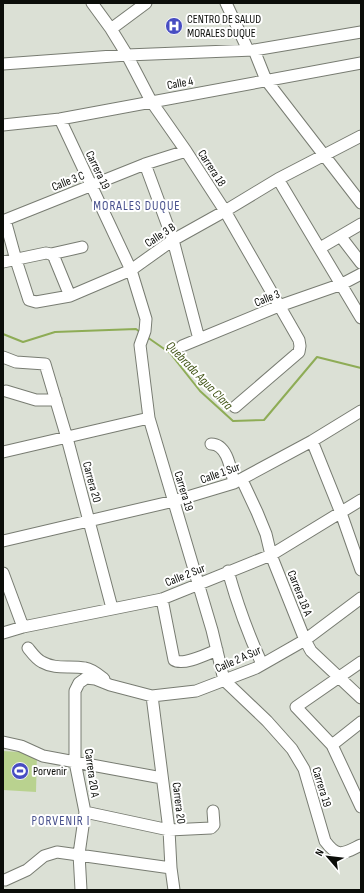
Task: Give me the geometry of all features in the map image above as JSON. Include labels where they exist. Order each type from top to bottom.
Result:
[{"type":"street","name":"Carrera 18","points":[[92,3],[111,29],[127,55],[151,102],[186,151],[225,211],[299,340],[299,352],[235,407]]},
{"type":"street","points":[[111,29],[146,3]]},
{"type":"street","points":[[226,3],[266,80],[361,203]]},
{"type":"street","points":[[3,64],[127,55],[251,50],[361,32]]},
{"type":"street","name":"Calle 4","points":[[3,125],[60,118],[361,63]]},
{"type":"street","name":"Carrera 19","points":[[60,118],[131,270],[146,319],[145,331],[140,345],[149,418],[212,630],[224,680],[267,721],[292,748],[304,769],[325,841],[332,849],[344,854],[361,845]]},
{"type":"street","name":"Calle 3 B","points":[[16,260],[29,300],[36,302],[70,296],[131,270],[173,240],[278,179],[361,136]]},
{"type":"street","name":"Calle 3 C","points":[[16,260],[5,220],[145,164],[186,151]]},
{"type":"street","points":[[145,164],[173,240],[199,339]]},
{"type":"street","points":[[278,179],[361,318]]},
{"type":"street","points":[[320,248],[361,224]]},
{"type":"street","points":[[341,237],[361,263]]},
{"type":"street","points":[[3,262],[82,247]]},
{"type":"street","points":[[51,254],[54,257],[70,296]]},
{"type":"street","name":"Calle 3","points":[[182,346],[279,306],[342,284],[361,274]]},
{"type":"street","name":"Carrera 20","points":[[3,357],[16,362],[45,364],[67,438],[112,608]]},
{"type":"street","points":[[6,391],[36,400],[56,400]]},
{"type":"street","name":"Calle 1 Sur","points":[[3,541],[174,501],[238,482],[312,441],[361,411]]},
{"type":"street","points":[[3,452],[149,418]]},
{"type":"street","points":[[312,441],[341,513],[361,570]]},
{"type":"street","name":"Carrera 18 A","points":[[211,444],[223,450],[238,482],[263,527],[271,555],[305,640],[311,651],[361,698]]},
{"type":"street","name":"Calle 2 Sur","points":[[3,634],[23,626],[162,598],[271,555],[361,500]]},
{"type":"street","points":[[228,572],[250,639],[262,664]]},
{"type":"street","points":[[3,573],[23,626]]},
{"type":"street","name":"Calle 2 A Sur","points":[[162,598],[174,660],[179,662],[200,658],[217,650]]},
{"type":"street","name":"Calle 2 A Sur","points":[[78,683],[86,678],[95,679],[110,685],[152,696],[196,691],[256,668],[305,640],[361,598]]},
{"type":"street","name":"Calle 2 A Sur","points":[[28,648],[40,661],[48,665],[58,668],[87,668],[97,673],[110,685]]},
{"type":"street","points":[[361,662],[296,707],[332,745],[357,790],[361,808]]},
{"type":"street","name":"Carrera 20 A","points":[[78,683],[75,691],[75,762],[85,812],[79,854],[81,890]]},
{"type":"street","name":"Carrera 20","points":[[152,696],[169,830],[174,890]]},
{"type":"street","points":[[332,745],[361,722]]},
{"type":"street","points":[[3,742],[21,746],[43,756],[162,778]]},
{"type":"street","points":[[85,812],[169,830],[211,828],[214,825],[212,811]]},
{"type":"street","points":[[5,880],[27,870],[44,856],[57,852],[171,868]]},
{"type":"green space","name":"Porvenir","points":[[3,751],[37,753],[36,792],[3,790]]},
{"type":"waterway","name":"Quebrada Agua Clara","points":[[3,334],[23,342],[55,332],[136,329],[140,332]]},
{"type":"waterway","name":"Quebrada Agua Clara","points":[[147,337],[170,353],[200,391],[233,421],[264,420],[317,357],[361,368]]},
{"type":"place","name":"CENTRO DE SALUD MORALES DUQUE","points":[[174,26]]},
{"type":"place","name":"Porvenir","points":[[20,771]]},
{"type":"district","name":"MORALES DUQUE","points":[[137,205]]},
{"type":"district","name":"PORVENIR I","points":[[61,820]]}]
